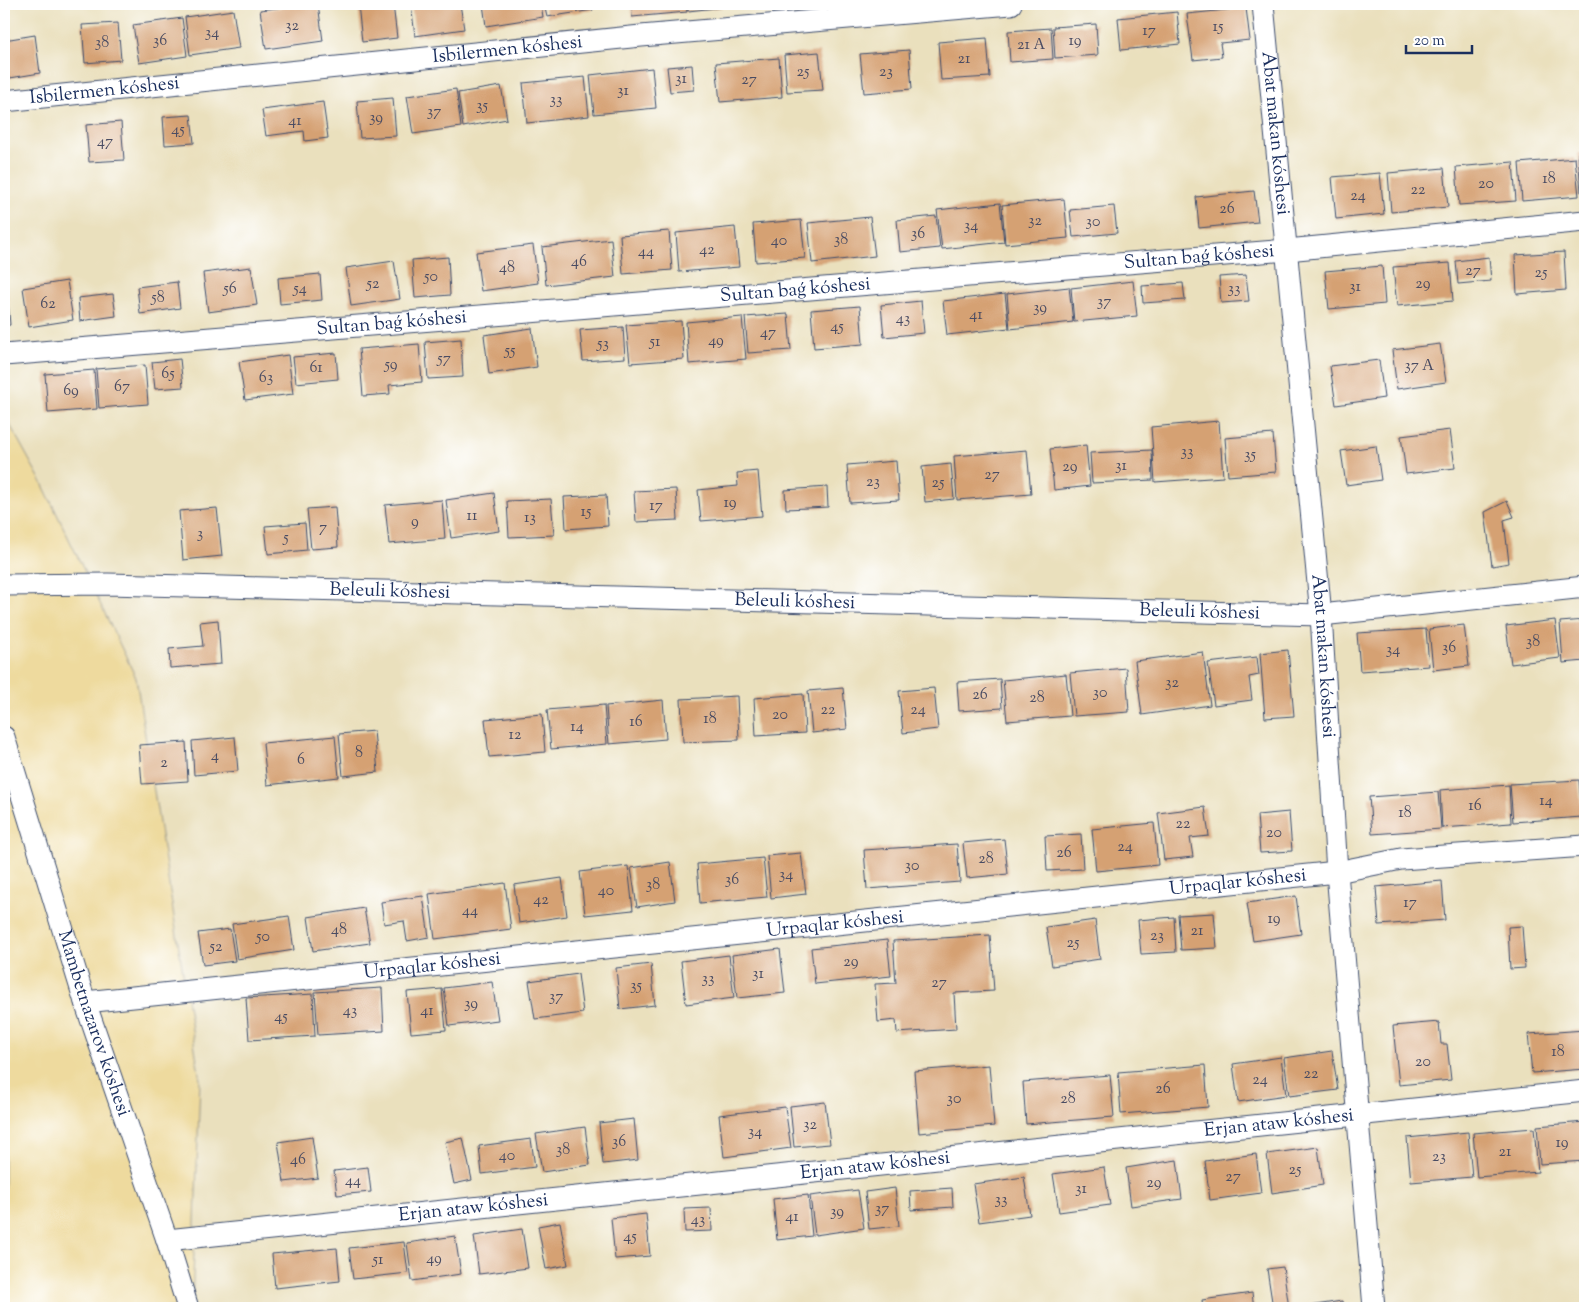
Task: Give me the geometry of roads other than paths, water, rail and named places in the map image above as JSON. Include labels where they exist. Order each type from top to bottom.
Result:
[{"type":"street","name":"Isbilermen kóshesi","points":[[4,101],[640,36],[1011,4]]},
{"type":"street","name":"Abat makan kóshesi","points":[[1262,4],[1321,614],[1337,872],[1374,1308]]},
{"type":"street","name":"Sultan baǵ kóshesi","points":[[4,355],[1287,250],[1585,222]]},
{"type":"street","name":"Beleuli kóshesi","points":[[4,585],[108,584],[1321,614],[1585,587]]},
{"type":"street","name":"Mambetnazarov kóshesi","points":[[4,736],[85,1002],[167,1240],[188,1308]]},
{"type":"street","name":"Urpaqlar kóshesi","points":[[85,1002],[1337,872],[1401,859],[1585,846]]},
{"type":"street","name":"Erjan ataw kóshesi","points":[[167,1240],[1585,1091]]}]
